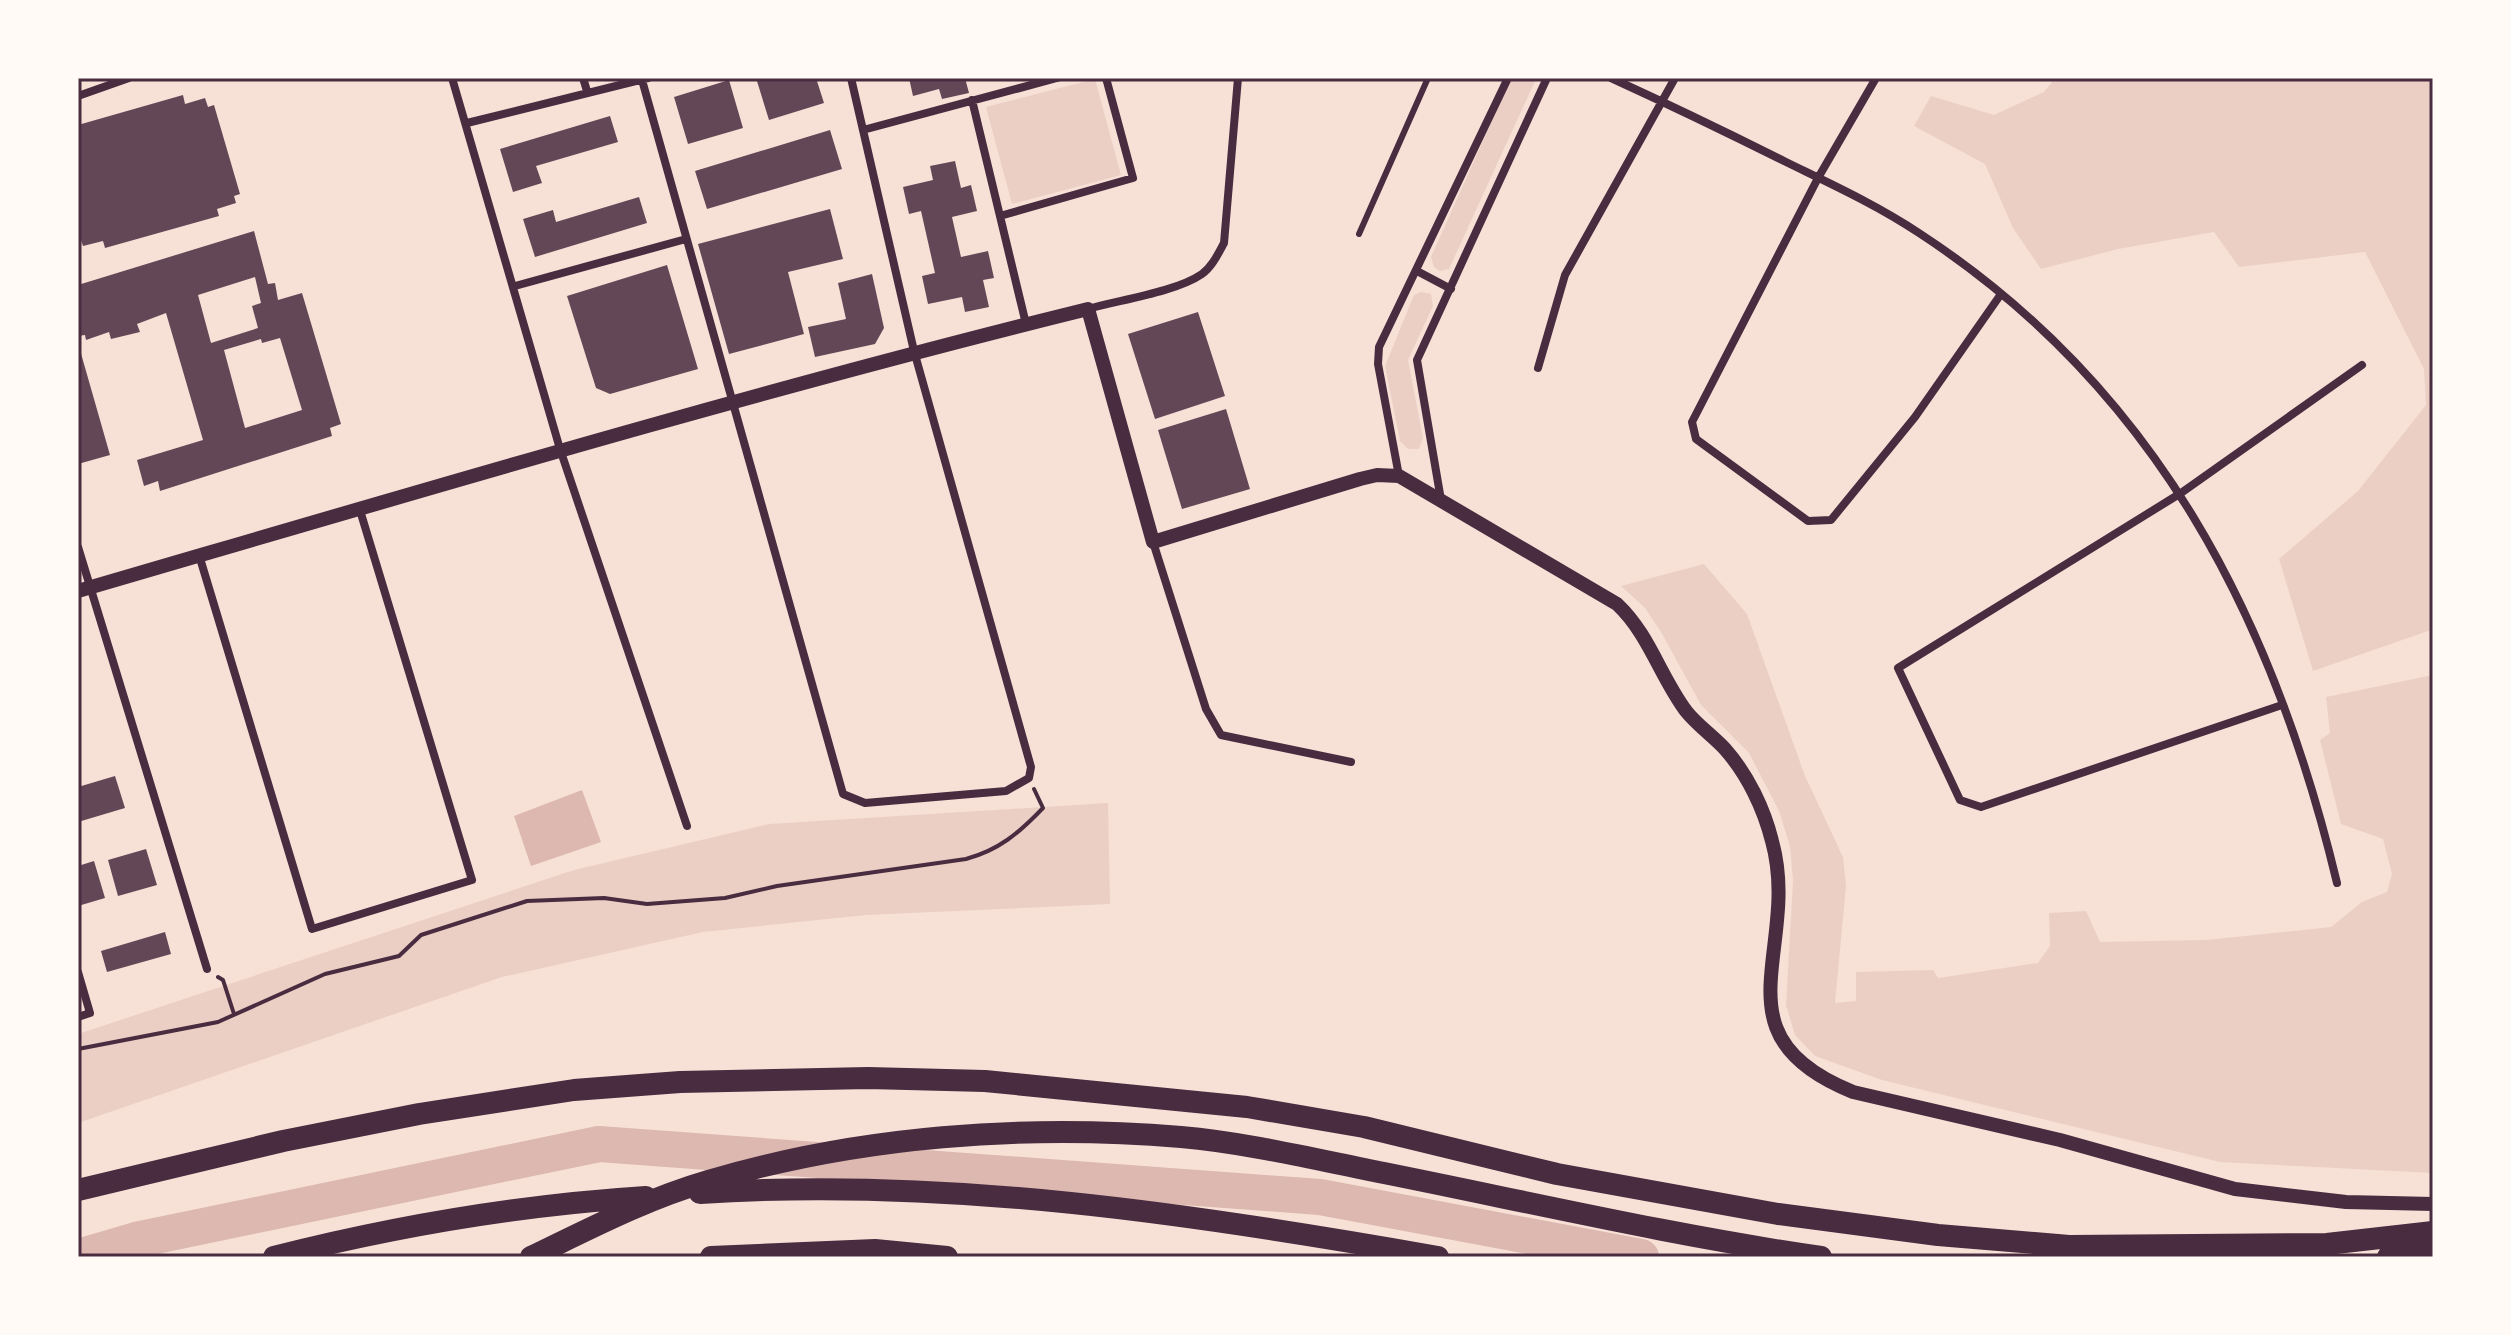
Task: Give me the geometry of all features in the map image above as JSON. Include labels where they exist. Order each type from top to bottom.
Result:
[{"type":"highway","points":[[78,1190],[298,1138],[419,1114],[574,1090],[680,1082],[868,1078],[985,1081],[1247,1107],[1364,1127],[1557,1174],[1778,1214],[1938,1235],[2084,1246],[2327,1244],[2433,1232]]},
{"type":"highway","points":[[531,1257],[621,1213],[705,1181],[797,1158],[888,1143],[990,1134],[1053,1133],[1185,1137],[1821,1257]]},
{"type":"highway","points":[[274,1257],[332,1242],[549,1203],[781,1188],[949,1193],[1153,1212],[1438,1257]]},
{"type":"highway","points":[[711,1257],[875,1250],[947,1257]]},
{"type":"highway","points":[[2388,1257],[2433,1251]]},
{"type":"street","points":[[78,96],[129,78]]},
{"type":"street","points":[[452,78],[560,449],[687,826]]},
{"type":"street","points":[[583,78],[587,91]]},
{"type":"street","points":[[467,123],[645,79],[686,239],[735,403],[843,794],[865,803],[1006,791],[1029,778],[1029,755],[914,351],[851,78]]},
{"type":"street","points":[[863,130],[1057,78]]},
{"type":"street","points":[[1000,216],[1133,178],[1106,78]]},
{"type":"street","points":[[84,589],[560,449],[914,351],[1088,309],[1202,274],[1216,259],[1224,243],[1238,78]]},
{"type":"street","points":[[1399,476],[1378,356],[1385,333],[1508,78]]},
{"type":"street","points":[[1441,500],[1417,370],[1420,351],[1547,78]]},
{"type":"street","points":[[1611,78],[1863,199],[1921,234],[2001,294],[2059,346],[2108,400],[2152,451],[2181,493],[2234,586],[2267,659],[2325,832],[2337,883]]},
{"type":"street","points":[[1538,368],[1565,275],[1675,78]]},
{"type":"street","points":[[1876,78],[1818,178],[1692,422],[1696,439],[1808,521],[1831,520],[1915,417],[2001,294]]},
{"type":"street","points":[[972,100],[1026,324]]},
{"type":"street","points":[[515,286],[686,239]]},
{"type":"street","points":[[1417,271],[1451,289]]},
{"type":"street","points":[[1088,309],[1153,542],[1206,709],[1221,735],[1351,762]]},
{"type":"street","points":[[2282,705],[1981,807],[1960,800],[1898,668],[2181,493],[2362,365]]},
{"type":"street","points":[[1153,542],[1360,479],[1377,475],[1399,476],[1625,612],[1644,636],[1688,713],[1726,750],[1746,778],[1772,841],[1779,875],[1771,1015],[1780,1041],[1796,1062],[1821,1079],[1853,1092],[2060,1140],[2235,1189],[2346,1202],[2433,1204]]},
{"type":"street","points":[[199,555],[312,929],[472,880],[359,507]]},
{"type":"street","points":[[78,547],[84,589],[207,969]]},
{"type":"street","points":[[78,972],[90,1013],[78,1017]]},
{"type":"lane","points":[[1359,234],[1428,78]]},
{"type":"path","points":[[78,1049],[218,1022],[325,974],[399,956],[421,935],[527,901],[604,898],[647,904],[725,898],[777,886],[995,851],[1043,808],[1029,778]]},
{"type":"path","points":[[207,969],[223,980],[234,1014]]},
{"type":"shaded area","points":[[1511,78],[1536,79],[1449,269],[1440,271],[1434,267],[1431,257]]},
{"type":"shaded area","points":[[2055,78],[2433,78],[2433,635],[2431,630],[2313,671],[2279,559],[2358,491],[2426,405],[2424,369],[2365,252],[2239,267],[2214,232],[2118,249],[2041,269],[2013,228],[1985,164],[1914,126],[1931,96],[1994,115],[2044,92]]},
{"type":"shaded area","points":[[1095,79],[1121,175],[1012,204],[986,107]]},
{"type":"shaded area","points":[[1421,292],[1431,294],[1433,306],[1408,360],[1423,438],[1419,449],[1408,449],[1400,441],[1385,366],[1414,295]]},
{"type":"shaded area","points":[[1704,564],[1747,614],[1805,776],[1843,857],[1846,886],[1835,1003],[1856,1001],[1856,972],[1933,970],[1938,978],[2038,963],[2050,946],[2049,913],[2086,911],[2100,942],[2206,940],[2331,927],[2362,902],[2387,892],[2392,874],[2383,839],[2341,824],[2320,740],[2330,733],[2326,697],[2433,675],[2433,1173],[2220,1162],[1882,1080],[1815,1056],[1795,1035],[1786,1005],[1793,881],[1790,846],[1779,811],[1749,753],[1701,705],[1645,608],[1621,586]]},
{"type":"shaded area","points":[[582,790],[601,842],[531,866],[514,816]]},
{"type":"shaded area","points":[[1108,803],[1110,904],[866,915],[703,932],[502,977],[78,1123],[78,1034],[574,870],[769,824]]},
{"type":"building","points":[[756,78],[816,78],[824,103],[769,120]]},
{"type":"building","points":[[909,78],[965,78],[969,93],[942,99],[939,89],[913,96]]},
{"type":"building","points":[[729,80],[743,128],[688,144],[674,97]]},
{"type":"building","points":[[183,95],[185,104],[205,98],[208,107],[214,105],[240,194],[234,196],[236,203],[217,209],[219,216],[105,248],[103,241],[83,246],[78,232],[78,125]]},
{"type":"building","points":[[610,116],[618,142],[536,166],[542,183],[513,192],[500,149]]},
{"type":"building","points":[[830,130],[842,169],[707,209],[695,171]]},
{"type":"building","points":[[955,161],[961,188],[971,185],[977,211],[952,217],[961,257],[988,251],[994,278],[983,280],[989,307],[965,312],[962,297],[928,304],[922,276],[935,273],[921,211],[909,214],[903,187],[933,180],[930,166]]},
{"type":"building","points":[[639,197],[647,223],[535,257],[523,219],[553,210],[556,222]]},
{"type":"building","points":[[830,209],[843,259],[788,272],[804,334],[729,354],[698,244]]},
{"type":"building","points":[[254,231],[268,284],[275,283],[278,300],[302,293],[341,424],[330,428],[332,436],[160,491],[158,481],[144,486],[137,460],[203,440],[166,313],[137,324],[140,332],[111,339],[109,332],[86,340],[85,335],[78,336],[78,285]],"holes":[[[255,277],[261,303],[252,306],[258,328],[211,343],[198,295]],[[280,338],[302,410],[245,428],[224,350],[261,339],[262,343]]]},
{"type":"building","points":[[667,265],[698,369],[610,394],[596,388],[567,296]]},
{"type":"building","points":[[872,274],[884,328],[875,344],[815,357],[808,327],[846,319],[838,283]]},
{"type":"building","points":[[1198,312],[1225,396],[1155,419],[1128,334]]},
{"type":"building","points":[[78,343],[110,455],[78,464]]},
{"type":"building","points":[[1226,409],[1250,489],[1182,509],[1158,430]]},
{"type":"building","points":[[115,776],[125,808],[78,822],[78,787]]},
{"type":"building","points":[[146,849],[157,885],[118,896],[108,860]]},
{"type":"building","points":[[94,861],[105,898],[78,906],[78,866]]},
{"type":"building","points":[[165,932],[171,954],[107,972],[101,951]]},
{"type":"waterway","points":[[78,1257],[136,1240],[599,1144],[1320,1197],[1641,1257]]}]
